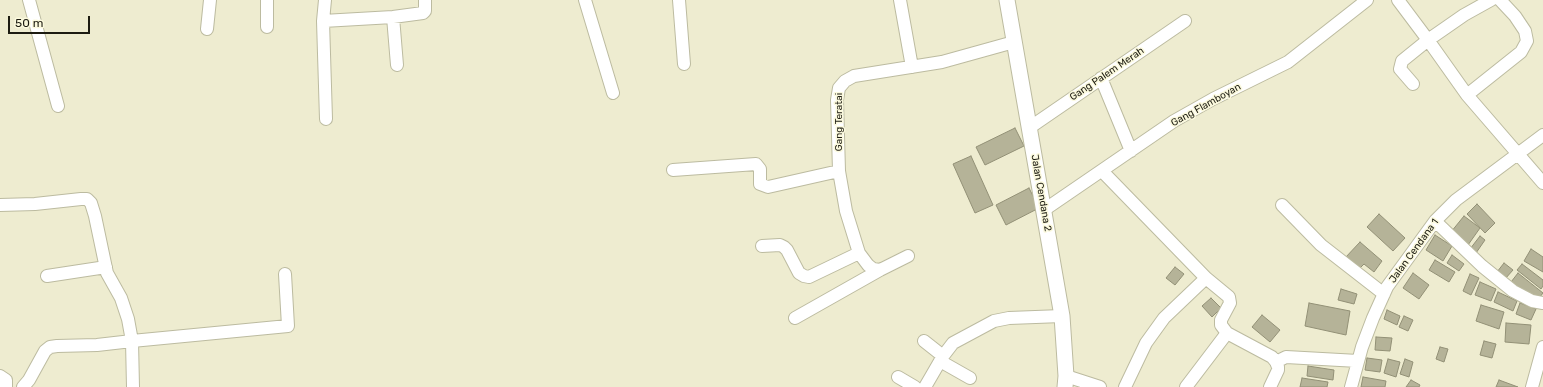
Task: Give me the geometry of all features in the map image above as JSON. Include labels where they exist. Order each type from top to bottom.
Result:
[{"type":"street","points":[[29,0],[58,106]]},
{"type":"street","points":[[207,29],[210,0]]},
{"type":"street","points":[[266,27],[268,0]]},
{"type":"street","points":[[325,0],[323,21],[326,119]]},
{"type":"street","points":[[323,21],[393,17],[423,13],[425,11],[425,0]]},
{"type":"street","points":[[585,0],[613,93]]},
{"type":"street","points":[[679,0],[684,64]]},
{"type":"street","points":[[900,0],[912,67]]},
{"type":"street","name":"Jalan Cendana 2","points":[[1007,0],[1028,128],[1062,316],[1066,381]]},
{"type":"street","name":"Gang Flamboyan","points":[[1044,210],[1174,121],[1200,106],[1288,62],[1368,0]]},
{"type":"street","points":[[1398,0],[1467,95],[1543,183]]},
{"type":"street","points":[[1413,84],[1400,69],[1402,61],[1428,40],[1464,15],[1491,0]]},
{"type":"street","points":[[1467,95],[1521,52],[1527,41],[1525,31],[1515,16],[1500,0]]},
{"type":"street","points":[[393,17],[397,65]]},
{"type":"street","name":"Gang Palem Merah","points":[[1028,128],[1185,21]]},
{"type":"street","name":"Gang Teratai","points":[[880,270],[868,266],[859,253],[846,211],[839,171],[837,100],[839,88],[845,81],[854,76],[942,62],[1014,42]]},
{"type":"street","points":[[1101,78],[1131,151]]},
{"type":"street","name":"Jalan Cendana 1","points":[[1351,387],[1358,361],[1373,318],[1387,287],[1435,221],[1456,200],[1543,135]]},
{"type":"street","points":[[673,170],[756,164],[760,169],[760,184],[768,187],[839,171]]},
{"type":"street","points":[[1102,171],[1206,278],[1230,297],[1230,303],[1221,320],[1221,324],[1227,333],[1272,357],[1276,362],[1278,370],[1270,387]]},
{"type":"street","points":[[0,205],[35,204],[59,200],[87,200],[91,203],[96,216],[107,273],[121,298],[128,319],[132,341],[133,387]]},
{"type":"street","points":[[1282,205],[1321,245],[1384,294]]},
{"type":"street","points":[[1435,221],[1482,266],[1513,291],[1532,301],[1543,303]]},
{"type":"street","points":[[762,246],[780,245],[784,247],[799,274],[804,276],[809,276],[859,253]]},
{"type":"street","points":[[795,318],[908,256]]},
{"type":"street","points":[[47,276],[106,267]]},
{"type":"street","points":[[23,387],[29,380],[45,351],[50,347],[97,345],[288,326],[285,274]]},
{"type":"street","points":[[1125,387],[1146,343],[1164,318],[1206,278]]},
{"type":"street","points":[[925,387],[942,358],[953,343],[994,321],[1009,318],[1062,316]]},
{"type":"street","points":[[1186,387],[1227,333]]},
{"type":"street","points":[[924,341],[942,358],[970,378]]},
{"type":"street","points":[[1532,387],[1543,347]]},
{"type":"street","points":[[1276,362],[1286,357],[1358,361]]},
{"type":"street","points":[[0,376],[6,380],[6,387]]},
{"type":"street","points":[[898,377],[915,387]]},
{"type":"street","points":[[1066,381],[1100,387]]},
{"type":"building","points":[[1015,128],[1024,146],[985,165],[976,147]]},
{"type":"building","points":[[971,156],[993,205],[975,213],[953,164]]},
{"type":"building","points":[[1029,188],[1039,208],[1006,225],[996,205]]},
{"type":"building","points":[[1477,204],[1495,223],[1485,233],[1467,214]]},
{"type":"building","points":[[1379,214],[1405,238],[1393,251],[1367,227]]},
{"type":"building","points":[[1464,216],[1480,228],[1468,245],[1451,232]]},
{"type":"building","points":[[1435,235],[1452,246],[1443,261],[1426,250]]},
{"type":"building","points":[[1480,236],[1485,240],[1476,253],[1470,249]]},
{"type":"building","points":[[1360,242],[1382,261],[1374,272],[1364,264],[1358,270],[1345,258]]},
{"type":"building","points":[[1531,249],[1543,257],[1543,272],[1524,261]]},
{"type":"building","points":[[1452,255],[1464,264],[1459,271],[1447,263]]},
{"type":"building","points":[[1435,260],[1455,272],[1449,282],[1429,270]]},
{"type":"building","points":[[1504,263],[1513,270],[1505,279],[1497,272]]},
{"type":"building","points":[[1522,264],[1543,280],[1543,286],[1541,289],[1517,270]]},
{"type":"building","points":[[1175,267],[1184,274],[1175,285],[1166,278]]},
{"type":"building","points":[[1413,273],[1429,285],[1419,299],[1403,288]]},
{"type":"building","points":[[1518,273],[1543,293],[1536,302],[1511,282]]},
{"type":"building","points":[[1470,274],[1479,278],[1471,295],[1463,291]]},
{"type":"building","points":[[1480,282],[1496,289],[1491,301],[1475,295]]},
{"type":"building","points":[[1341,289],[1357,294],[1354,304],[1338,300]]},
{"type":"building","points":[[1498,292],[1517,301],[1513,311],[1494,302]]},
{"type":"building","points":[[1211,298],[1221,308],[1212,317],[1202,306]]},
{"type":"building","points":[[1309,303],[1350,311],[1346,335],[1305,326]]},
{"type":"building","points":[[1520,303],[1536,309],[1531,320],[1516,314]]},
{"type":"building","points":[[1481,305],[1504,312],[1499,329],[1476,321]]},
{"type":"building","points":[[1387,310],[1400,316],[1397,325],[1384,319]]},
{"type":"building","points":[[1262,315],[1280,330],[1270,342],[1252,327]]},
{"type":"building","points":[[1404,316],[1413,320],[1408,331],[1399,327]]},
{"type":"building","points":[[1506,323],[1531,325],[1529,344],[1505,342]]},
{"type":"building","points":[[1376,337],[1392,338],[1390,351],[1375,350]]},
{"type":"building","points":[[1484,341],[1496,344],[1492,358],[1480,355]]},
{"type":"building","points":[[1440,347],[1448,349],[1444,362],[1436,359]]},
{"type":"building","points":[[1367,358],[1382,360],[1380,372],[1365,370]]},
{"type":"building","points":[[1388,359],[1400,362],[1396,377],[1384,373]]},
{"type":"building","points":[[1405,359],[1413,362],[1409,377],[1400,374]]},
{"type":"building","points":[[1308,366],[1334,370],[1333,380],[1307,376]]},
{"type":"building","points":[[1363,377],[1386,381],[1385,387],[1361,387]]},
{"type":"building","points":[[1302,378],[1328,382],[1327,387],[1300,387]]},
{"type":"building","points":[[1411,380],[1420,385],[1419,387],[1406,387]]},
{"type":"building","points":[[1499,380],[1518,387],[1496,387]]}]
